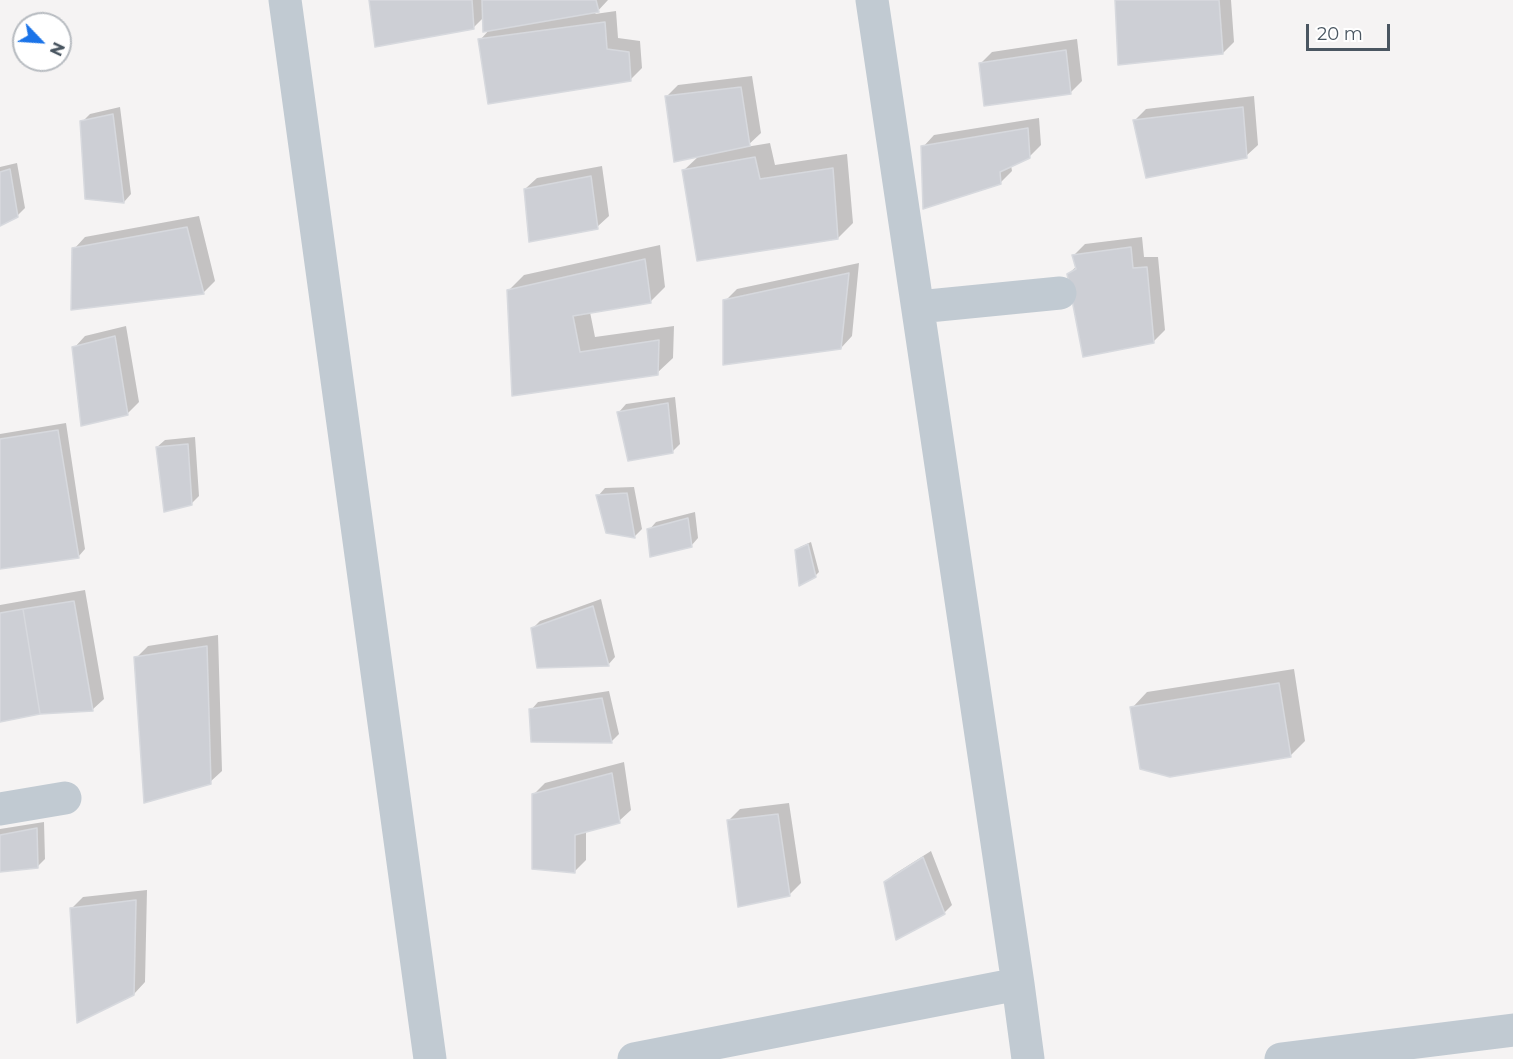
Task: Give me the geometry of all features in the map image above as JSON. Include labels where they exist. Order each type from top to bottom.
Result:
[{"type":"street","points":[[285,0],[430,1059]]},
{"type":"street","points":[[872,0],[1028,1059]]},
{"type":"street","points":[[918,307],[1060,293]]},
{"type":"street","points":[[0,809],[65,798]]},
{"type":"street","points":[[634,1059],[1018,984]]},
{"type":"street","points":[[1281,1059],[1513,1030]]},
{"type":"building","points":[[369,0],[472,0],[474,29],[375,47]]},
{"type":"building","points":[[482,0],[596,0],[599,12],[483,32]]},
{"type":"building","points":[[1115,0],[1219,0],[1223,54],[1118,65]]},
{"type":"building","points":[[605,22],[607,49],[629,52],[631,81],[488,104],[478,39]]},
{"type":"building","points":[[1066,50],[1071,94],[984,106],[979,63]]},
{"type":"building","points":[[741,87],[750,146],[674,162],[665,96]]},
{"type":"building","points":[[1243,107],[1247,158],[1146,178],[1133,120]]},
{"type":"building","points":[[113,114],[124,203],[85,199],[80,121]]},
{"type":"building","points":[[1028,128],[1030,158],[1000,172],[1001,184],[923,209],[921,146]]},
{"type":"building","points":[[755,157],[760,179],[833,168],[838,239],[697,261],[682,170]]},
{"type":"building","points":[[10,169],[18,217],[0,226],[0,172]]},
{"type":"building","points":[[591,176],[598,229],[529,242],[524,189]]},
{"type":"building","points":[[187,227],[204,294],[71,310],[72,248]]},
{"type":"building","points":[[1131,247],[1133,268],[1147,267],[1154,343],[1083,357],[1067,274],[1076,269],[1072,255]]},
{"type":"building","points":[[645,259],[651,303],[573,316],[580,352],[659,340],[658,375],[512,396],[507,290]]},
{"type":"building","points":[[849,273],[841,349],[723,365],[723,300]]},
{"type":"building","points":[[115,336],[128,415],[81,426],[72,347]]},
{"type":"building","points":[[668,403],[673,453],[628,461],[617,412]]},
{"type":"building","points":[[58,430],[79,558],[0,569],[0,439]]},
{"type":"building","points":[[188,444],[192,505],[164,512],[156,447]]},
{"type":"building","points":[[627,493],[635,538],[606,533],[596,495]]},
{"type":"building","points":[[688,518],[692,547],[650,557],[647,529]]},
{"type":"building","points":[[808,544],[816,577],[799,586],[795,550]]},
{"type":"building","points":[[74,601],[93,711],[40,714],[23,609]]},
{"type":"building","points":[[593,606],[609,666],[537,668],[531,628]]},
{"type":"building","points":[[23,609],[40,714],[0,722],[0,613]]},
{"type":"building","points":[[207,646],[211,784],[144,803],[134,657]]},
{"type":"building","points":[[1279,683],[1291,757],[1170,777],[1140,769],[1130,707]]},
{"type":"building","points":[[602,698],[612,743],[531,742],[529,709]]},
{"type":"building","points":[[612,773],[620,823],[575,835],[575,873],[532,869],[532,794]]},
{"type":"building","points":[[778,814],[790,896],[738,907],[727,820]]},
{"type":"building","points":[[37,828],[38,868],[0,872],[0,835]]},
{"type":"building","points":[[923,857],[945,914],[896,940],[884,882]]},
{"type":"building","points":[[136,900],[134,995],[77,1023],[70,908]]}]
